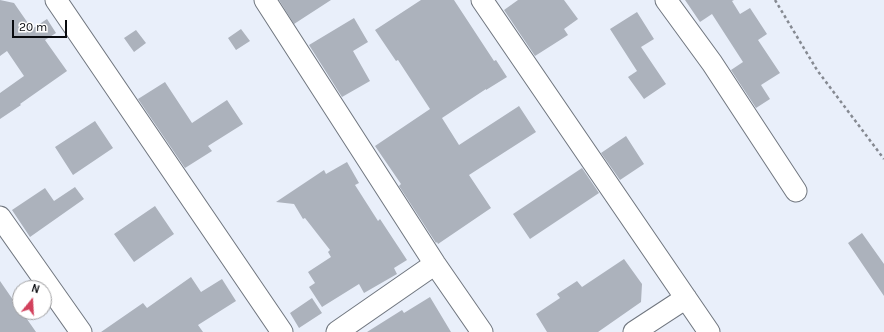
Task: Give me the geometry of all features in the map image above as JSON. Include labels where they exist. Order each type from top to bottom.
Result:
[{"type":"street","points":[[56,0],[282,332]]},
{"type":"street","points":[[265,0],[435,264],[482,332]]},
{"type":"street","points":[[482,0],[709,332]]},
{"type":"street","points":[[666,0],[712,63],[796,191]]},
{"type":"street","points":[[0,217],[80,332]]},
{"type":"street","points":[[337,332],[435,264]]},
{"type":"street","points":[[634,332],[686,298]]},
{"type":"path","points":[[775,0],[817,70],[884,159]]},
{"type":"building","points":[[0,0],[14,3],[32,29],[47,19],[56,33],[45,40],[67,71],[0,119],[0,93],[24,76],[7,51],[0,56]]},
{"type":"building","points":[[279,0],[331,0],[294,24]]},
{"type":"building","points":[[421,0],[454,0],[494,61],[496,60],[507,77],[442,118],[459,145],[519,106],[536,132],[469,175],[491,208],[438,244],[399,186],[401,184],[375,146],[430,109],[398,60],[396,61],[375,30]]},
{"type":"building","points":[[518,0],[564,0],[578,19],[564,29],[568,35],[535,56],[504,10]]},
{"type":"building","points":[[685,0],[734,0],[732,1],[740,14],[750,8],[767,34],[758,40],[780,73],[761,85],[770,99],[756,108],[731,70],[743,62],[712,14],[700,22]]},
{"type":"building","points":[[637,12],[654,39],[641,47],[666,84],[644,99],[628,77],[637,71],[610,29]]},
{"type":"building","points":[[354,18],[368,42],[353,51],[370,81],[342,97],[309,45]]},
{"type":"building","points":[[241,29],[250,41],[236,50],[228,38]]},
{"type":"building","points":[[136,30],[146,43],[134,52],[124,38]]},
{"type":"building","points":[[165,82],[192,123],[227,100],[243,124],[208,146],[212,151],[185,168],[138,99]]},
{"type":"building","points":[[95,121],[113,148],[73,175],[55,147]]},
{"type":"building","points":[[626,136],[644,164],[620,180],[601,153]]},
{"type":"building","points":[[347,162],[359,183],[355,185],[378,221],[380,219],[407,260],[394,268],[397,274],[364,293],[359,284],[322,307],[309,287],[315,283],[308,272],[331,257],[328,252],[330,250],[305,218],[303,219],[294,204],[276,202],[324,170],[326,174]]},
{"type":"building","points":[[582,168],[599,193],[530,239],[513,214]]},
{"type":"building","points":[[75,187],[84,199],[30,237],[12,210],[45,188],[54,201]]},
{"type":"building","points":[[155,206],[174,234],[134,262],[114,234]]},
{"type":"building","points":[[862,233],[884,264],[884,296],[848,243]]},
{"type":"building","points":[[624,259],[642,284],[641,302],[598,332],[547,332],[536,314],[560,298],[557,294],[577,281],[582,287]]},
{"type":"building","points":[[191,277],[201,292],[222,279],[236,301],[198,325],[203,332],[101,332],[143,303],[147,308]]},
{"type":"building","points":[[0,281],[12,298],[12,320],[28,320],[36,332],[0,332]]},
{"type":"building","points":[[430,297],[451,332],[367,332],[402,310],[404,313]]},
{"type":"building","points":[[312,298],[322,313],[299,328],[290,313]]}]
